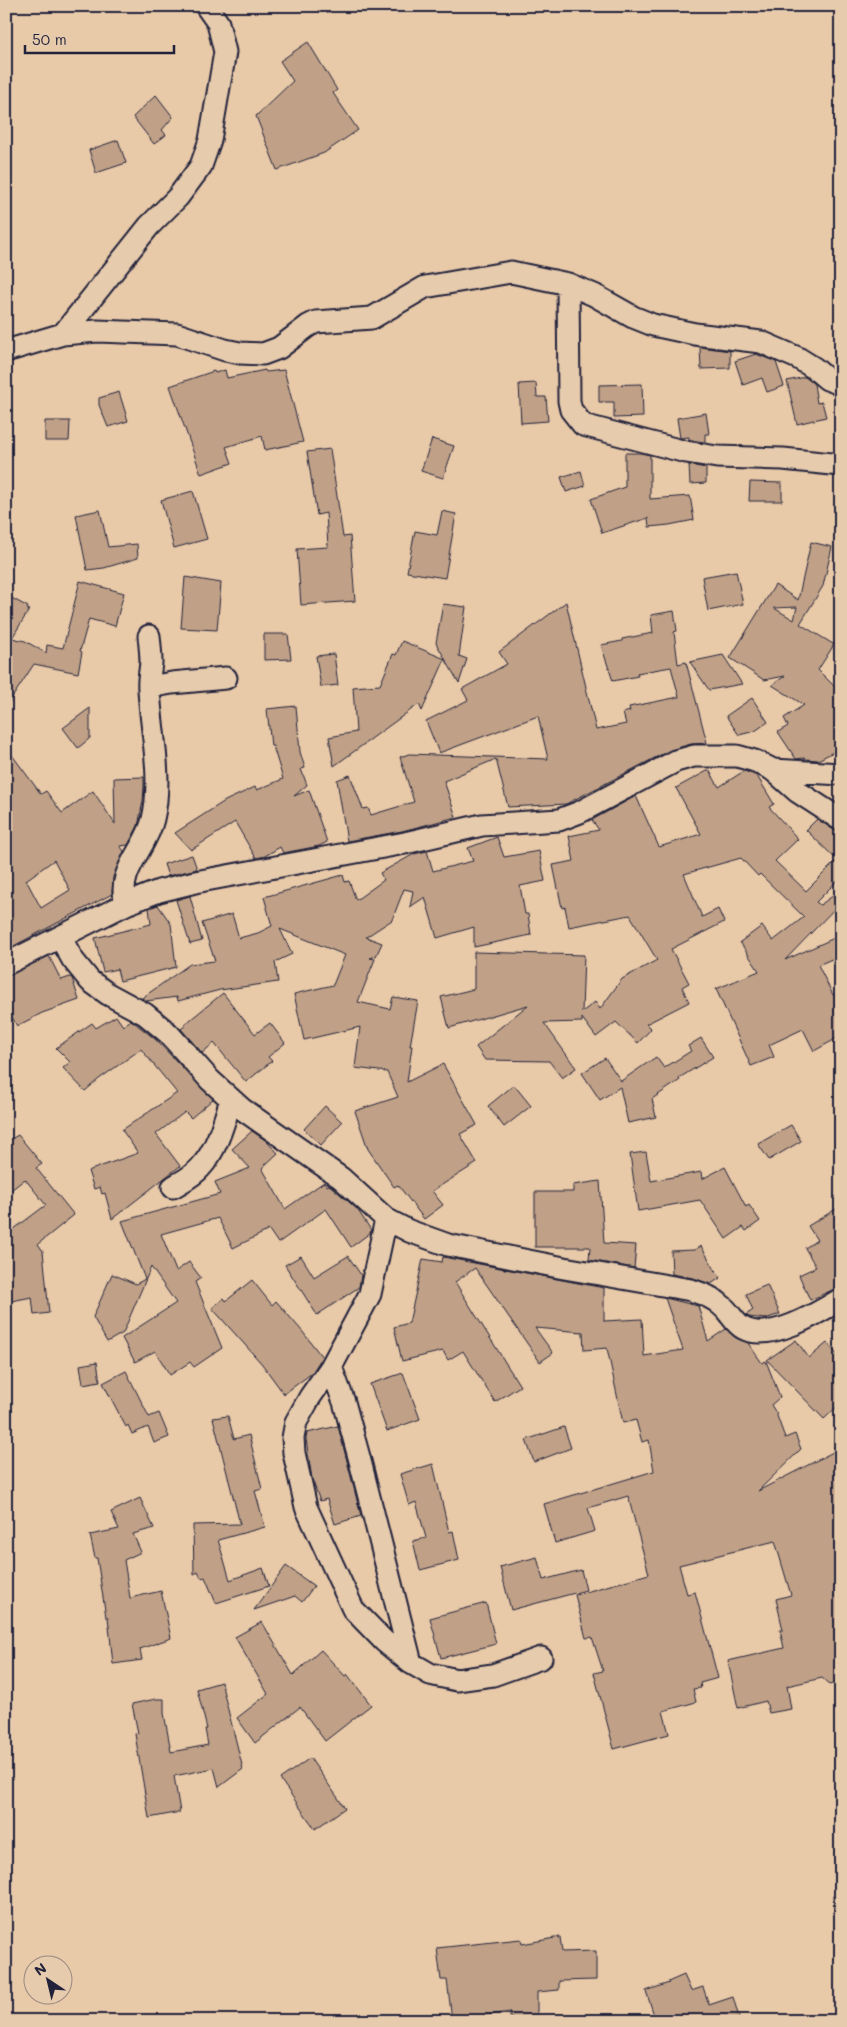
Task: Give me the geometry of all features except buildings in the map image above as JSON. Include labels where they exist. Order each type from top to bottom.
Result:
[{"type":"street","points":[[63,334],[149,226],[178,197],[201,166],[210,140],[225,52],[218,23],[206,6]]},
{"type":"street","points":[[6,351],[63,334],[98,331],[177,334],[225,350],[263,354],[272,352],[316,322],[372,318],[414,292],[437,285],[511,272],[568,284],[653,325],[695,334],[761,342],[778,348],[814,368],[827,379],[841,384]]},
{"type":"street","points":[[568,284],[569,401],[571,410],[583,424],[694,453],[717,457],[783,459],[841,465]]},
{"type":"street","points":[[126,904],[124,879],[153,820],[156,796],[157,771],[149,687],[151,662],[149,636]]},
{"type":"street","points":[[149,687],[226,678]]},
{"type":"street","points":[[6,964],[126,904],[158,891],[195,882],[405,843],[482,825],[559,820],[580,812],[676,761],[694,756],[737,756],[755,761],[774,770],[798,792],[841,820]]},
{"type":"street","points":[[774,770],[841,774]]},
{"type":"street","points":[[60,937],[73,960],[90,981],[108,994],[145,1014],[168,1033],[210,1080],[231,1099],[279,1136],[340,1178],[386,1219],[409,1231],[448,1245],[691,1290],[709,1296],[723,1306],[743,1328],[758,1332],[792,1324],[817,1313],[841,1299]]},
{"type":"street","points":[[174,1187],[200,1169],[209,1157],[223,1126],[231,1099]]},
{"type":"street","points":[[386,1219],[370,1294],[332,1367],[310,1397],[296,1422],[293,1438],[294,1453],[306,1507],[353,1608],[384,1641],[411,1663],[430,1674],[457,1680],[493,1675],[541,1658]]},
{"type":"street","points":[[332,1367],[359,1457],[411,1663]]}]
